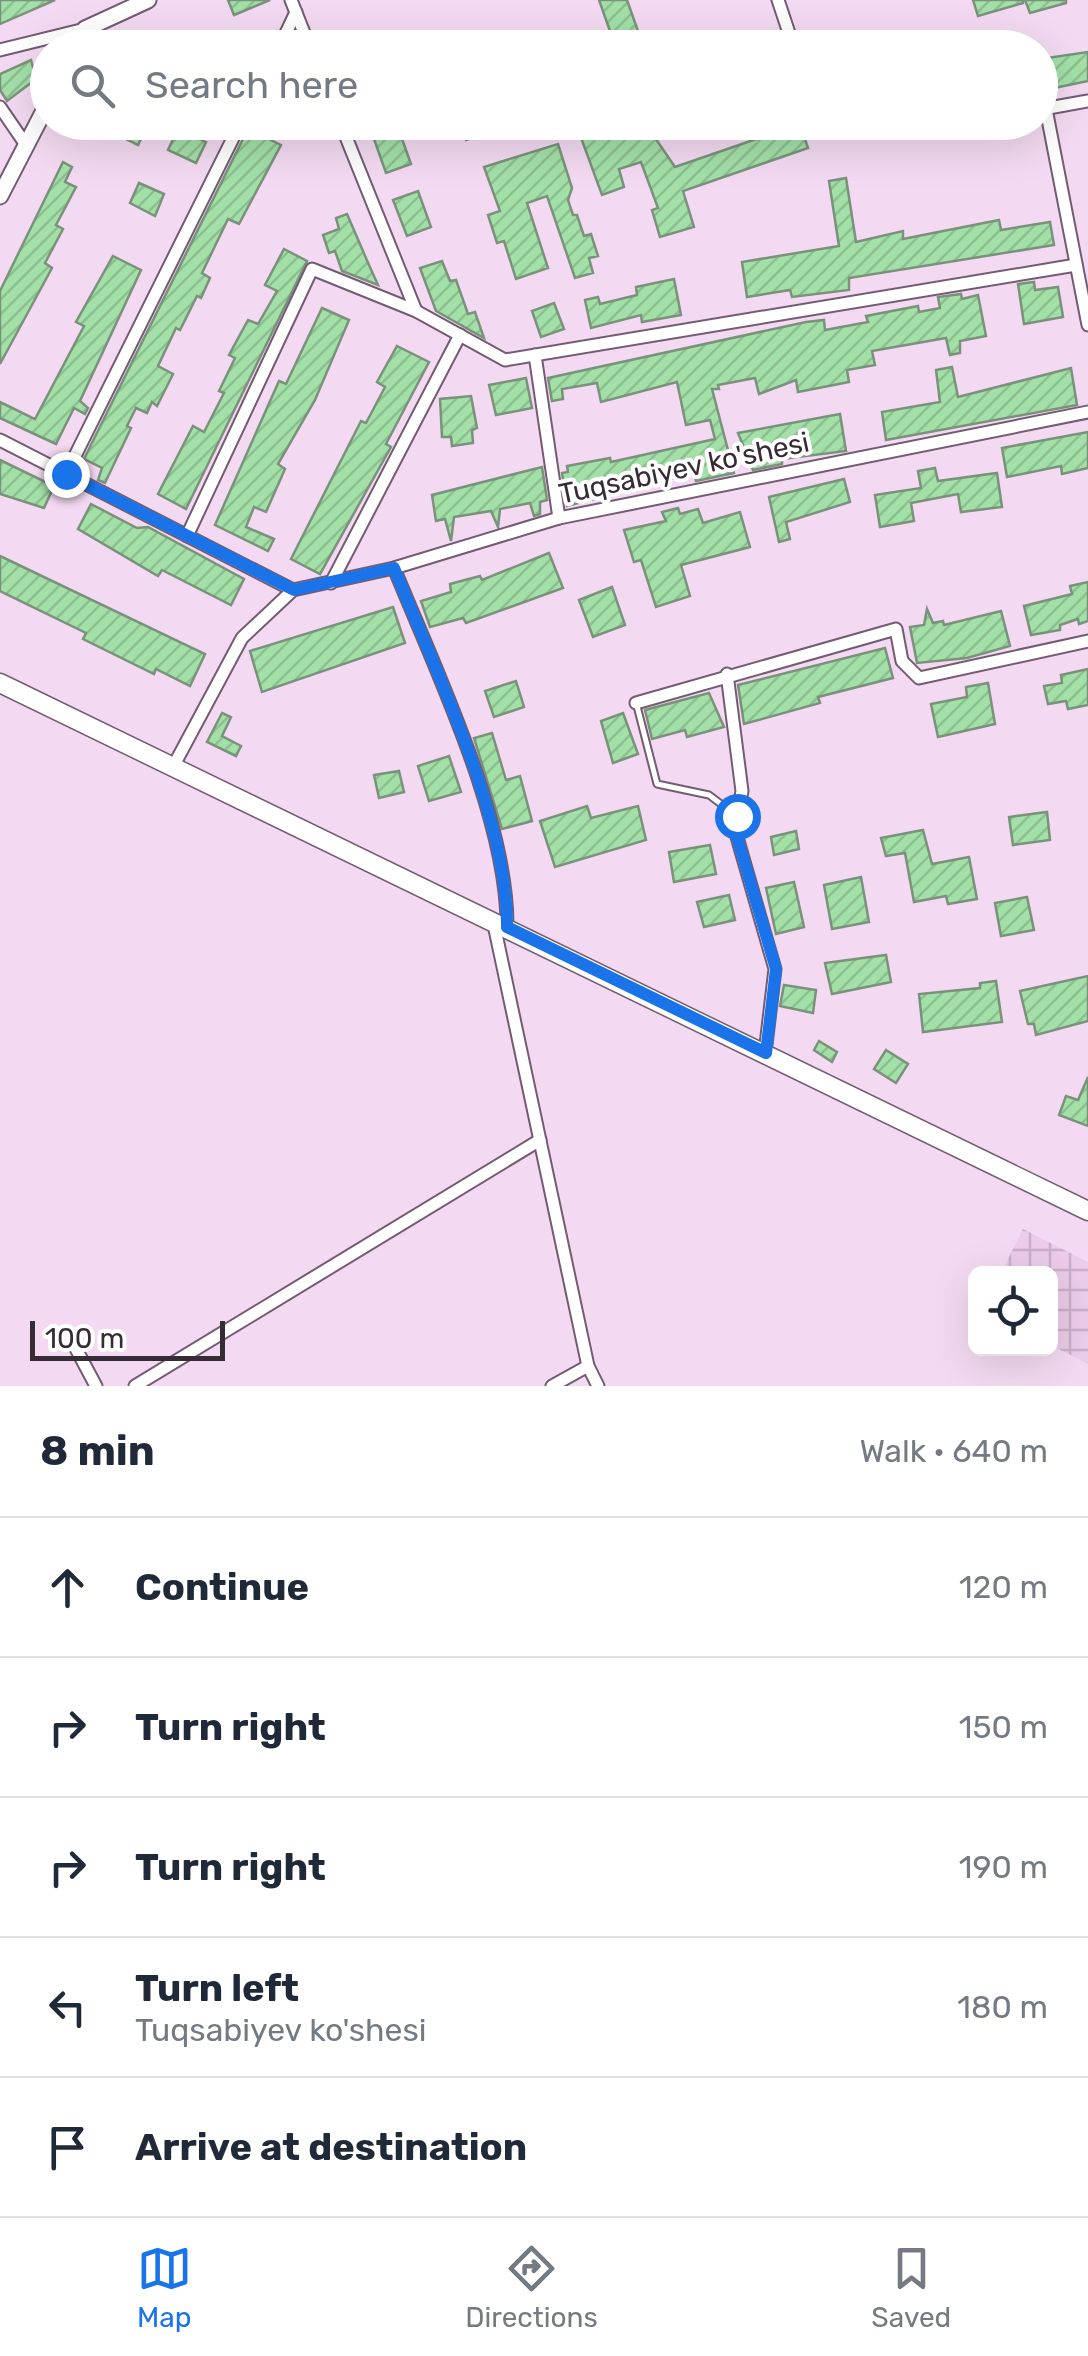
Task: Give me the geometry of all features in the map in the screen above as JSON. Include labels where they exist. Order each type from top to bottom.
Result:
[{"type":"main road","points":[[0,683],[1085,1204]]},
{"type":"street","points":[[81,30],[117,6],[148,0]]},
{"type":"street","points":[[778,0],[788,30]]},
{"type":"street","points":[[285,30],[294,6]]},
{"type":"street","points":[[294,6],[303,30]]},
{"type":"street","points":[[0,50],[30,43]]},
{"type":"street","points":[[1058,107],[1088,101]]},
{"type":"street","points":[[0,107],[26,146]]},
{"type":"street","points":[[0,196],[30,138]]},
{"type":"street","points":[[66,474],[232,140]]},
{"type":"street","points":[[347,140],[416,311]]},
{"type":"street","points":[[1049,140],[1088,325]]},
{"type":"street","points":[[186,536],[312,269],[416,311],[504,360],[1076,266]]},
{"type":"street","points":[[331,584],[460,336]]},
{"type":"street","points":[[534,355],[559,518]]},
{"type":"street","name":"Tuqsabiyev ko'shesi","points":[[294,590],[394,568],[559,518],[1088,412]]},
{"type":"street","points":[[0,440],[294,590],[242,638],[174,766]]},
{"type":"street","points":[[394,568],[462,736],[508,886],[500,924],[540,1140],[588,1366],[598,1386]]},
{"type":"street","points":[[636,704],[727,674],[896,629],[902,661],[919,678],[1088,641]]},
{"type":"street","points":[[727,674],[742,791],[735,830],[776,969],[766,1053]]},
{"type":"street","points":[[136,1386],[540,1140]]},
{"type":"street","points":[[74,1344],[96,1386]]},
{"type":"street","points":[[552,1386],[588,1366]]},
{"type":"lane","points":[[636,704],[657,784],[708,794],[737,816]]},
{"type":"shaded area","points":[[1023,1229],[1088,1262],[1088,1364],[1058,1349],[1058,1266],[1004,1266]]},
{"type":"building","points":[[0,0],[55,0],[0,24]]},
{"type":"building","points":[[228,0],[270,0],[234,15]]},
{"type":"building","points":[[599,0],[627,0],[638,30],[610,30]]},
{"type":"building","points":[[973,0],[1023,0],[1023,3],[978,16]]},
{"type":"building","points":[[1025,0],[1066,0],[1066,3],[1030,13]]},
{"type":"building","points":[[1088,52],[1088,81],[1058,87],[1058,56]]},
{"type":"building","points":[[30,60],[30,84],[7,101],[0,90],[0,74]]},
{"type":"building","points":[[173,140],[206,142],[196,163],[168,150]]},
{"type":"building","points":[[243,140],[271,140],[281,145],[239,224],[228,219],[202,273],[210,278],[201,298],[197,296],[180,330],[176,328],[158,366],[173,374],[157,406],[152,402],[147,413],[136,408],[127,426],[131,428],[105,483],[98,480],[102,468],[84,459]]},
{"type":"building","points":[[374,140],[402,140],[411,164],[386,173]]},
{"type":"building","points":[[582,140],[657,140],[675,167],[753,140],[805,140],[808,148],[683,191],[694,227],[660,237],[652,210],[658,208],[641,162],[619,169],[624,187],[602,195]]},
{"type":"building","points":[[558,144],[572,188],[568,200],[573,215],[577,215],[584,236],[591,234],[598,256],[589,258],[593,273],[575,278],[547,196],[527,203],[548,268],[516,279],[504,241],[497,243],[488,215],[500,211],[484,167]]},
{"type":"building","points":[[63,162],[72,167],[65,182],[76,187],[56,225],[63,229],[45,263],[52,268],[0,364],[0,291]]},
{"type":"building","points":[[846,178],[856,242],[903,231],[903,239],[999,220],[1001,230],[1050,222],[1054,245],[849,278],[849,290],[792,297],[790,290],[747,297],[742,262],[839,246],[829,181]]},
{"type":"building","points":[[139,183],[164,194],[155,216],[130,203]]},
{"type":"building","points":[[418,191],[431,227],[407,236],[393,200]]},
{"type":"building","points":[[347,214],[378,285],[342,271],[335,251],[329,253],[323,235],[339,229],[336,218]]},
{"type":"building","points":[[284,249],[307,261],[186,509],[158,494],[193,426],[204,432],[224,393],[219,391],[235,358],[229,355],[248,320],[258,324],[277,291],[265,285]]},
{"type":"building","points":[[113,256],[141,270],[80,401],[88,408],[85,414],[74,408],[56,444],[0,418],[0,402],[35,419],[84,326],[76,322]]},
{"type":"building","points":[[442,261],[450,281],[456,280],[468,314],[475,312],[484,338],[436,311],[420,268]]},
{"type":"building","points":[[674,279],[681,315],[642,322],[641,315],[591,328],[585,300],[598,297],[600,304],[637,295],[636,287]]},
{"type":"building","points":[[1034,282],[1035,290],[1058,287],[1063,317],[1024,324],[1018,284]]},
{"type":"building","points":[[961,294],[962,299],[978,295],[986,336],[960,341],[960,353],[950,355],[946,338],[872,351],[875,365],[847,370],[849,382],[798,392],[796,380],[759,394],[755,378],[718,385],[719,389],[712,389],[734,473],[696,481],[694,473],[567,506],[562,473],[568,472],[567,466],[610,458],[611,462],[715,439],[710,420],[686,425],[677,382],[601,402],[597,383],[562,389],[563,399],[552,401],[548,378],[806,322],[824,320],[825,330],[868,322],[866,316],[918,306],[919,312],[940,308],[938,297]]},
{"type":"building","points":[[554,303],[564,329],[541,337],[532,311]]},
{"type":"building","points":[[322,308],[349,320],[315,400],[278,464],[285,469],[266,512],[254,507],[246,527],[274,539],[268,551],[215,525],[279,381],[286,384]]},
{"type":"building","points":[[397,346],[429,362],[386,444],[391,447],[320,574],[291,559],[361,421],[366,423],[385,387],[377,382]]},
{"type":"building","points":[[952,367],[958,397],[1071,368],[1077,405],[886,440],[882,412],[940,402],[936,370]]},
{"type":"building","points":[[526,378],[532,408],[496,415],[489,385]]},
{"type":"building","points":[[471,396],[477,428],[472,430],[473,443],[452,446],[451,437],[442,437],[440,399]]},
{"type":"building","points":[[840,414],[846,451],[782,459],[782,464],[753,470],[738,433]]},
{"type":"building","points":[[1088,432],[1088,468],[1062,474],[1061,466],[1007,477],[1002,448]]},
{"type":"building","points":[[0,460],[54,486],[44,508],[0,494]]},
{"type":"building","points":[[542,467],[547,500],[540,502],[540,514],[534,516],[530,503],[500,509],[498,527],[491,511],[454,517],[451,541],[445,519],[436,521],[432,495]]},
{"type":"building","points":[[935,468],[938,481],[997,473],[1002,507],[961,512],[958,494],[911,503],[914,521],[880,527],[875,495],[921,488],[918,471]]},
{"type":"building","points":[[844,479],[850,502],[786,522],[790,539],[779,542],[769,497]]},
{"type":"building","points":[[91,504],[137,528],[148,527],[244,579],[231,605],[162,570],[158,576],[78,529]]},
{"type":"building","points":[[678,508],[680,514],[698,509],[703,523],[740,512],[750,547],[681,565],[690,596],[656,607],[641,560],[634,562],[624,530],[666,521],[662,512]]},
{"type":"building","points":[[549,553],[563,588],[466,623],[463,618],[430,627],[421,601],[451,592],[450,584],[480,576],[482,580]]},
{"type":"building","points":[[0,556],[205,654],[190,686],[156,669],[154,674],[83,639],[86,633],[0,591]]},
{"type":"building","points":[[1088,582],[1088,621],[1079,624],[1078,619],[1060,625],[1060,630],[1031,635],[1024,606],[1072,594],[1070,586]]},
{"type":"building","points":[[612,587],[625,625],[593,637],[579,600]]},
{"type":"building","points":[[393,607],[405,643],[262,692],[250,651]]},
{"type":"building","points":[[927,609],[933,623],[943,621],[944,625],[1001,611],[1010,646],[967,658],[917,663],[910,627],[924,625]]},
{"type":"building","points":[[885,648],[893,678],[818,697],[820,703],[744,724],[738,685]]},
{"type":"building","points":[[1088,669],[1088,705],[1068,709],[1066,701],[1048,704],[1044,686],[1062,683],[1061,675]]},
{"type":"building","points":[[516,681],[524,707],[494,717],[485,691]]},
{"type":"building","points":[[988,683],[995,724],[938,737],[931,704],[967,697],[966,687]]},
{"type":"building","points":[[709,693],[724,727],[687,737],[685,730],[652,739],[645,710]]},
{"type":"building","points":[[222,713],[231,717],[222,736],[241,746],[236,756],[207,742]]},
{"type":"building","points":[[623,713],[638,754],[613,763],[601,721]]},
{"type":"building","points":[[492,733],[506,780],[520,776],[532,821],[502,829],[474,738]]},
{"type":"building","points":[[449,756],[461,792],[429,801],[418,766]]},
{"type":"building","points":[[399,771],[404,792],[379,798],[374,775]]},
{"type":"building","points":[[587,806],[591,818],[638,806],[646,840],[555,867],[540,821]]},
{"type":"building","points":[[1047,812],[1050,840],[1013,845],[1009,817]]},
{"type":"building","points":[[923,830],[932,864],[969,857],[977,899],[948,904],[946,896],[914,902],[905,853],[886,856],[881,838]]},
{"type":"building","points":[[796,831],[799,849],[774,855],[771,837]]},
{"type":"building","points":[[710,845],[716,874],[674,882],[669,852]]},
{"type":"building","points":[[861,877],[869,922],[832,929],[824,885]]},
{"type":"building","points":[[794,882],[804,927],[776,934],[766,888]]},
{"type":"building","points":[[729,895],[735,920],[704,927],[697,902]]},
{"type":"building","points":[[1027,897],[1034,930],[1001,936],[995,903]]},
{"type":"building","points":[[886,955],[891,982],[832,994],[825,963]]},
{"type":"building","points":[[1088,976],[1088,1021],[1036,1035],[1034,1024],[1028,1024],[1020,991]]},
{"type":"building","points":[[996,981],[1002,1022],[923,1032],[919,994],[980,988],[980,983]]},
{"type":"building","points":[[784,985],[816,990],[813,1013],[780,1006]]},
{"type":"building","points":[[819,1041],[837,1052],[832,1062],[814,1050]]},
{"type":"building","points":[[886,1050],[908,1064],[896,1083],[874,1069]]},
{"type":"building","points":[[1088,1077],[1088,1126],[1059,1115],[1066,1096],[1078,1100]]},
{"type":"route","points":[[66,474],[294,590],[394,568],[462,736],[508,886],[507,927],[766,1053],[776,969],[735,830],[737,816]]}]
